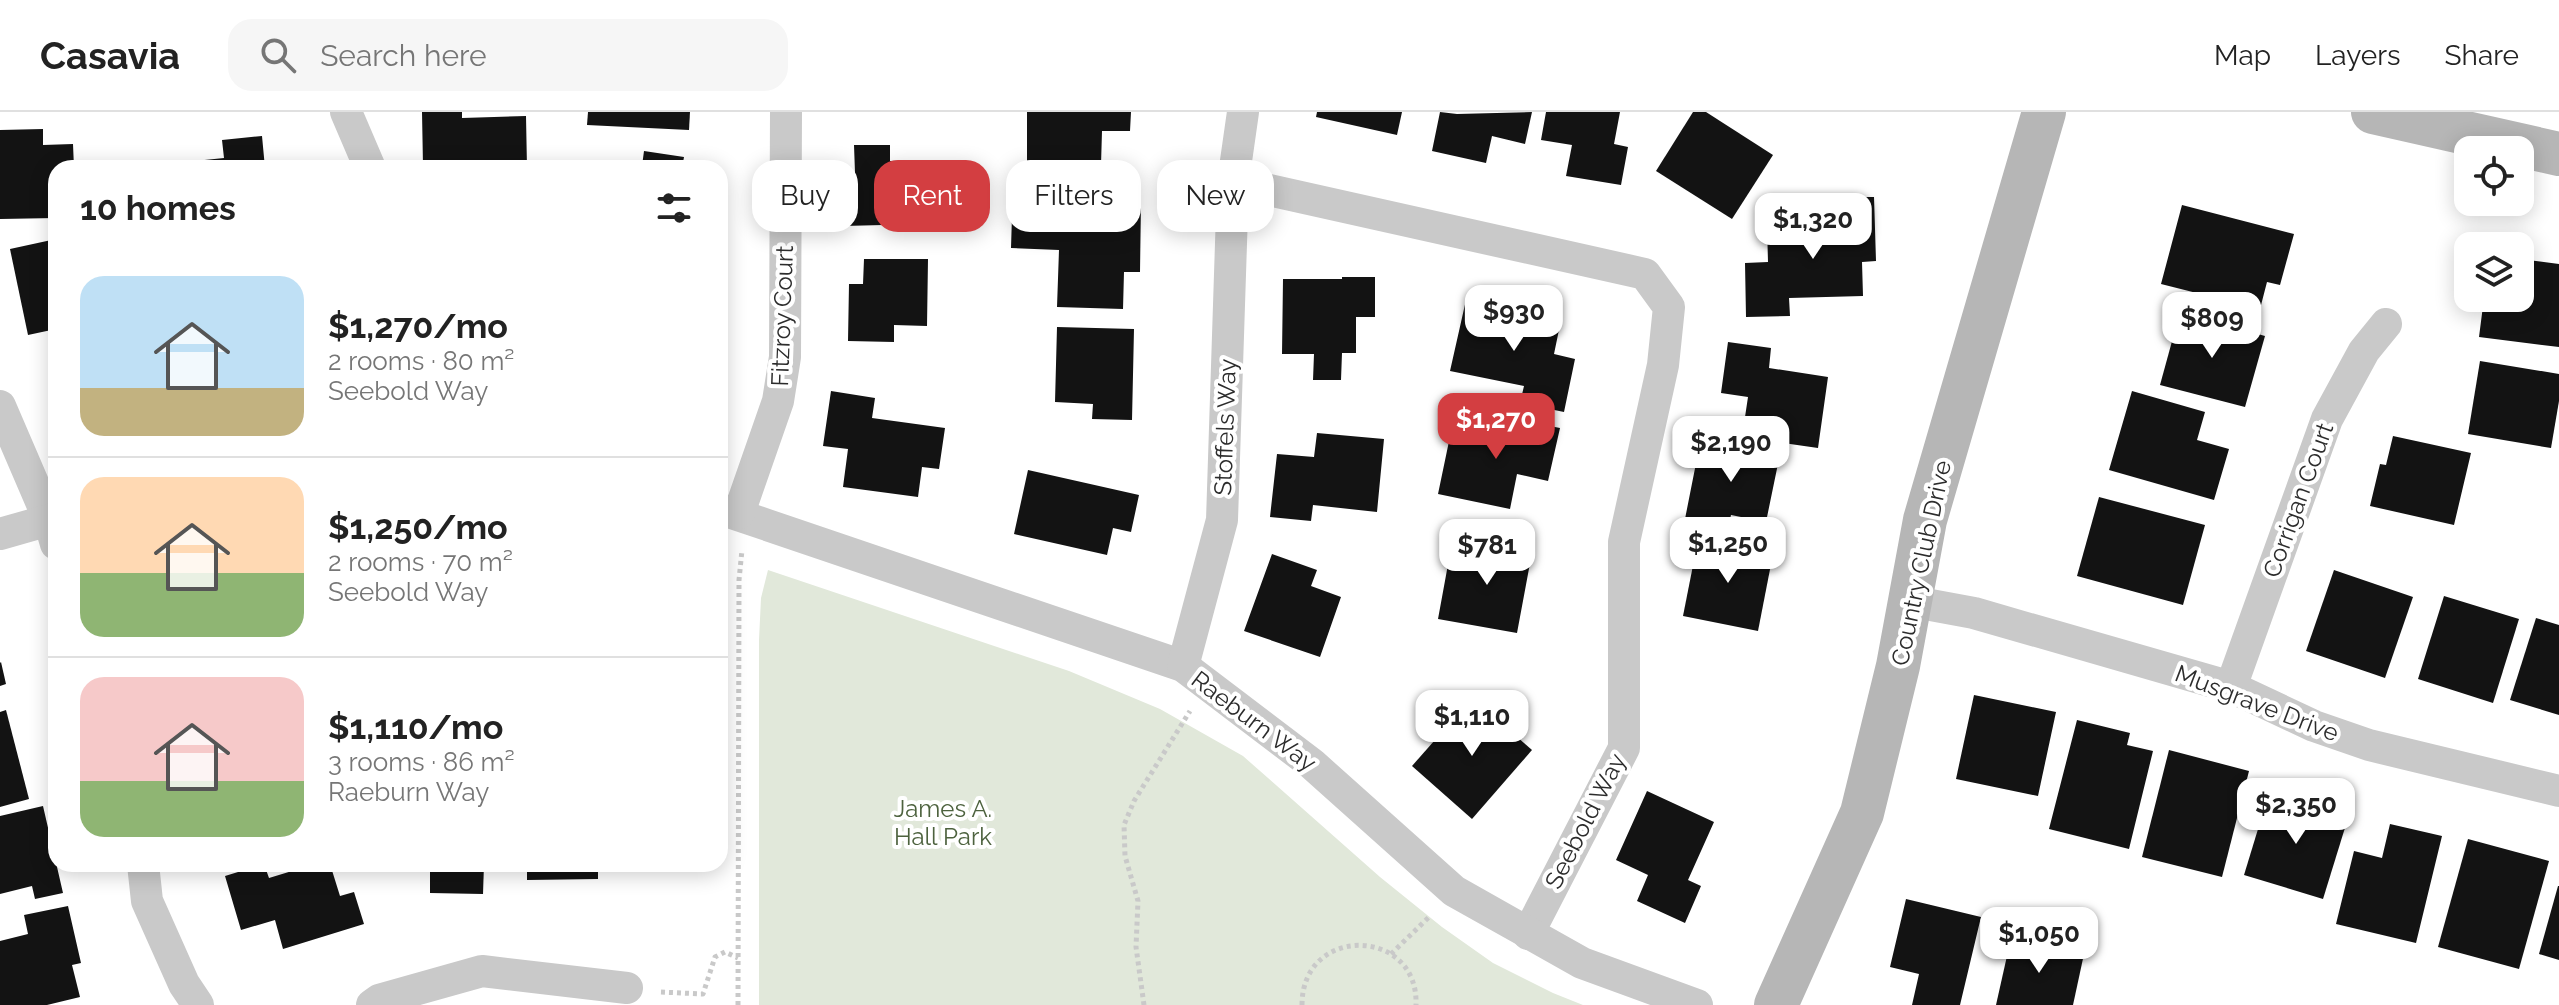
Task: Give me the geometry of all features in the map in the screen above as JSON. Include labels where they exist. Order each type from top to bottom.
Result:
[{"type":"street","points":[[346,112],[367,160]]},
{"type":"street","name":"Fitzroy Court","points":[[730,511],[778,401],[785,357],[786,112]]},
{"type":"street","name":"Stoffels Way","points":[[1236,160],[1243,112]]},
{"type":"street","name":"Country Club Drive","points":[[1776,1005],[1862,813],[1898,666],[1925,520],[2044,112]]},
{"type":"street","points":[[2373,112],[2559,154]]},
{"type":"street","name":"Seebold Way","points":[[1274,191],[1645,274],[1669,307],[1663,365],[1624,542],[1624,748],[1528,934]]},
{"type":"street","name":"Stoffels Way","points":[[1194,675],[1222,520],[1231,232]]},
{"type":"street","name":"Corrigan Court","points":[[2231,687],[2327,419],[2364,351],[2386,324]]},
{"type":"street","points":[[0,406],[48,514]]},
{"type":"street","name":"Raeburn Way","points":[[730,511],[1194,675],[1312,764],[1454,891],[1582,963],[1697,1005]]},
{"type":"street","points":[[0,534],[48,529]]},
{"type":"street","name":"Musgrave Drive","points":[[1909,601],[1974,613],[2231,687],[2314,726],[2369,745],[2559,791]]},
{"type":"street","points":[[144,872],[147,901],[184,984],[198,1005]]},
{"type":"street","points":[[372,1005],[379,1000],[482,971],[627,988]]},
{"type":"path","points":[[730,511],[743,560],[739,580],[738,1005]]},
{"type":"path","points":[[1144,1005],[1136,947],[1138,901],[1125,856],[1124,825],[1194,675]]},
{"type":"path","points":[[1391,954],[1454,891]]},
{"type":"path","points":[[1302,1005],[1309,973],[1323,957],[1343,946],[1366,944],[1391,954],[1410,975],[1416,1005]]},
{"type":"path","points":[[627,988],[703,994],[715,957],[725,952],[738,958]]},
{"type":"green space","name":"James A. Hall Park","points":[[768,570],[1069,671],[1160,709],[1243,756],[1380,877],[1493,963],[1583,1005],[759,1005],[759,640],[761,598]]},
{"type":"building","points":[[422,112],[462,112],[462,118],[526,116],[527,160],[423,160]]},
{"type":"building","points":[[588,112],[690,112],[689,130],[587,125]]},
{"type":"building","points":[[1027,112],[1131,112],[1130,131],[1102,131],[1101,160],[1027,160]]},
{"type":"building","points":[[1317,112],[1402,112],[1397,135],[1316,117]]},
{"type":"building","points":[[1440,112],[1532,112],[1525,144],[1492,136],[1486,163],[1432,151]]},
{"type":"building","points":[[1546,112],[1620,112],[1614,144],[1628,147],[1621,185],[1566,176],[1572,145],[1541,140]]},
{"type":"building","points":[[1693,112],[1706,112],[1773,155],[1732,219],[1656,171]]},
{"type":"building","points":[[43,129],[43,145],[73,144],[74,160],[48,160],[48,218],[0,219],[0,130]]},
{"type":"building","points":[[262,136],[264,160],[204,160],[224,158],[222,140]]},
{"type":"building","points":[[854,145],[890,145],[890,160],[874,160],[874,225],[858,226],[858,160],[855,160]]},
{"type":"building","points":[[644,151],[684,157],[683,160],[643,160]]},
{"type":"building","points":[[1840,197],[1874,197],[1876,261],[1862,262],[1863,296],[1789,298],[1790,316],[1746,317],[1745,263],[1768,262],[1767,226],[1841,224]]},
{"type":"building","points":[[2182,205],[2294,234],[2280,285],[2267,282],[2260,309],[2161,284]]},
{"type":"building","points":[[1012,232],[1141,232],[1140,272],[1124,272],[1123,309],[1057,307],[1059,250],[1011,248]]},
{"type":"building","points":[[48,241],[48,331],[28,335],[10,249]]},
{"type":"building","points":[[864,259],[928,259],[927,326],[894,325],[894,342],[848,341],[849,284],[863,284]]},
{"type":"building","points":[[2534,261],[2559,264],[2559,347],[2479,337],[2482,312],[2534,312]]},
{"type":"building","points":[[1375,277],[1375,317],[1356,317],[1356,353],[1342,353],[1341,380],[1313,380],[1314,354],[1282,354],[1283,279]]},
{"type":"building","points":[[1466,300],[1561,320],[1554,354],[1575,359],[1564,412],[1520,403],[1524,386],[1450,371]]},
{"type":"building","points":[[2180,312],[2265,336],[2245,407],[2160,385]]},
{"type":"building","points":[[1057,327],[1134,329],[1132,420],[1092,419],[1093,404],[1055,402]]},
{"type":"building","points":[[1728,342],[1771,348],[1769,368],[1828,377],[1818,448],[1742,437],[1748,397],[1721,393]]},
{"type":"building","points":[[2480,361],[2559,374],[2559,401],[2551,448],[2468,434]]},
{"type":"building","points":[[831,391],[875,398],[872,418],[945,428],[939,469],[922,467],[918,497],[843,487],[848,449],[823,446]]},
{"type":"building","points":[[2132,391],[2205,412],[2197,440],[2229,449],[2214,500],[2109,470]]},
{"type":"building","points":[[1519,420],[1560,428],[1548,481],[1517,474],[1510,509],[1438,494],[1453,422],[1515,435]]},
{"type":"building","points":[[1317,433],[1384,439],[1377,512],[1313,505],[1311,521],[1270,517],[1277,454],[1314,457]]},
{"type":"building","points":[[2393,436],[2471,453],[2454,525],[2370,506],[2380,464],[2386,465]]},
{"type":"building","points":[[1701,438],[1780,454],[1766,522],[1731,515],[1728,528],[1685,519]]},
{"type":"building","points":[[1028,470],[1139,495],[1131,532],[1113,528],[1107,555],[1014,534]]},
{"type":"building","points":[[2099,497],[2205,525],[2183,605],[2077,576]]},
{"type":"building","points":[[1493,539],[1533,547],[1517,633],[1438,619],[1451,548],[1490,555]]},
{"type":"building","points":[[1698,540],[1773,554],[1758,631],[1683,616]]},
{"type":"building","points":[[1272,554],[1317,570],[1311,586],[1341,597],[1320,657],[1244,631]]},
{"type":"building","points":[[2334,570],[2413,597],[2385,678],[2306,651]]},
{"type":"building","points":[[2444,596],[2519,619],[2493,703],[2418,679]]},
{"type":"building","points":[[2536,618],[2559,625],[2559,715],[2510,700]]},
{"type":"building","points":[[0,663],[6,684],[0,686]]},
{"type":"building","points":[[1974,695],[2056,712],[2038,796],[1956,779]]},
{"type":"building","points":[[1472,698],[1532,750],[1472,819],[1412,766]]},
{"type":"building","points":[[6,710],[29,799],[0,807],[0,712]]},
{"type":"building","points":[[2077,720],[2130,733],[2127,745],[2153,751],[2129,849],[2049,829]]},
{"type":"building","points":[[2169,750],[2249,771],[2222,877],[2142,857]]},
{"type":"building","points":[[1647,791],[1714,822],[1688,880],[1701,886],[1685,923],[1637,901],[1648,875],[1616,860]]},
{"type":"building","points":[[2269,793],[2348,818],[2323,899],[2244,875]]},
{"type":"building","points":[[43,806],[48,828],[48,872],[58,872],[63,893],[35,899],[32,886],[0,894],[0,816]]},
{"type":"building","points":[[2390,824],[2442,836],[2416,943],[2336,924],[2354,851],[2382,858]]},
{"type":"building","points":[[2468,839],[2549,861],[2519,969],[2438,947]]},
{"type":"building","points":[[238,872],[267,872],[269,878],[289,872],[332,872],[340,896],[354,892],[364,924],[283,949],[275,920],[241,930],[225,876]]},
{"type":"building","points":[[430,872],[484,872],[483,894],[430,893]]},
{"type":"building","points":[[527,872],[598,872],[598,879],[527,880]]},
{"type":"building","points":[[2559,886],[2559,960],[2539,954]]},
{"type":"building","points":[[1906,899],[1981,917],[1960,1005],[1912,1005],[1919,974],[1890,967]]},
{"type":"building","points":[[68,906],[81,963],[72,965],[80,997],[47,1005],[0,1005],[0,941],[28,934],[24,915]]},
{"type":"building","points":[[2011,938],[2084,954],[2073,1005],[1996,1005]]}]
